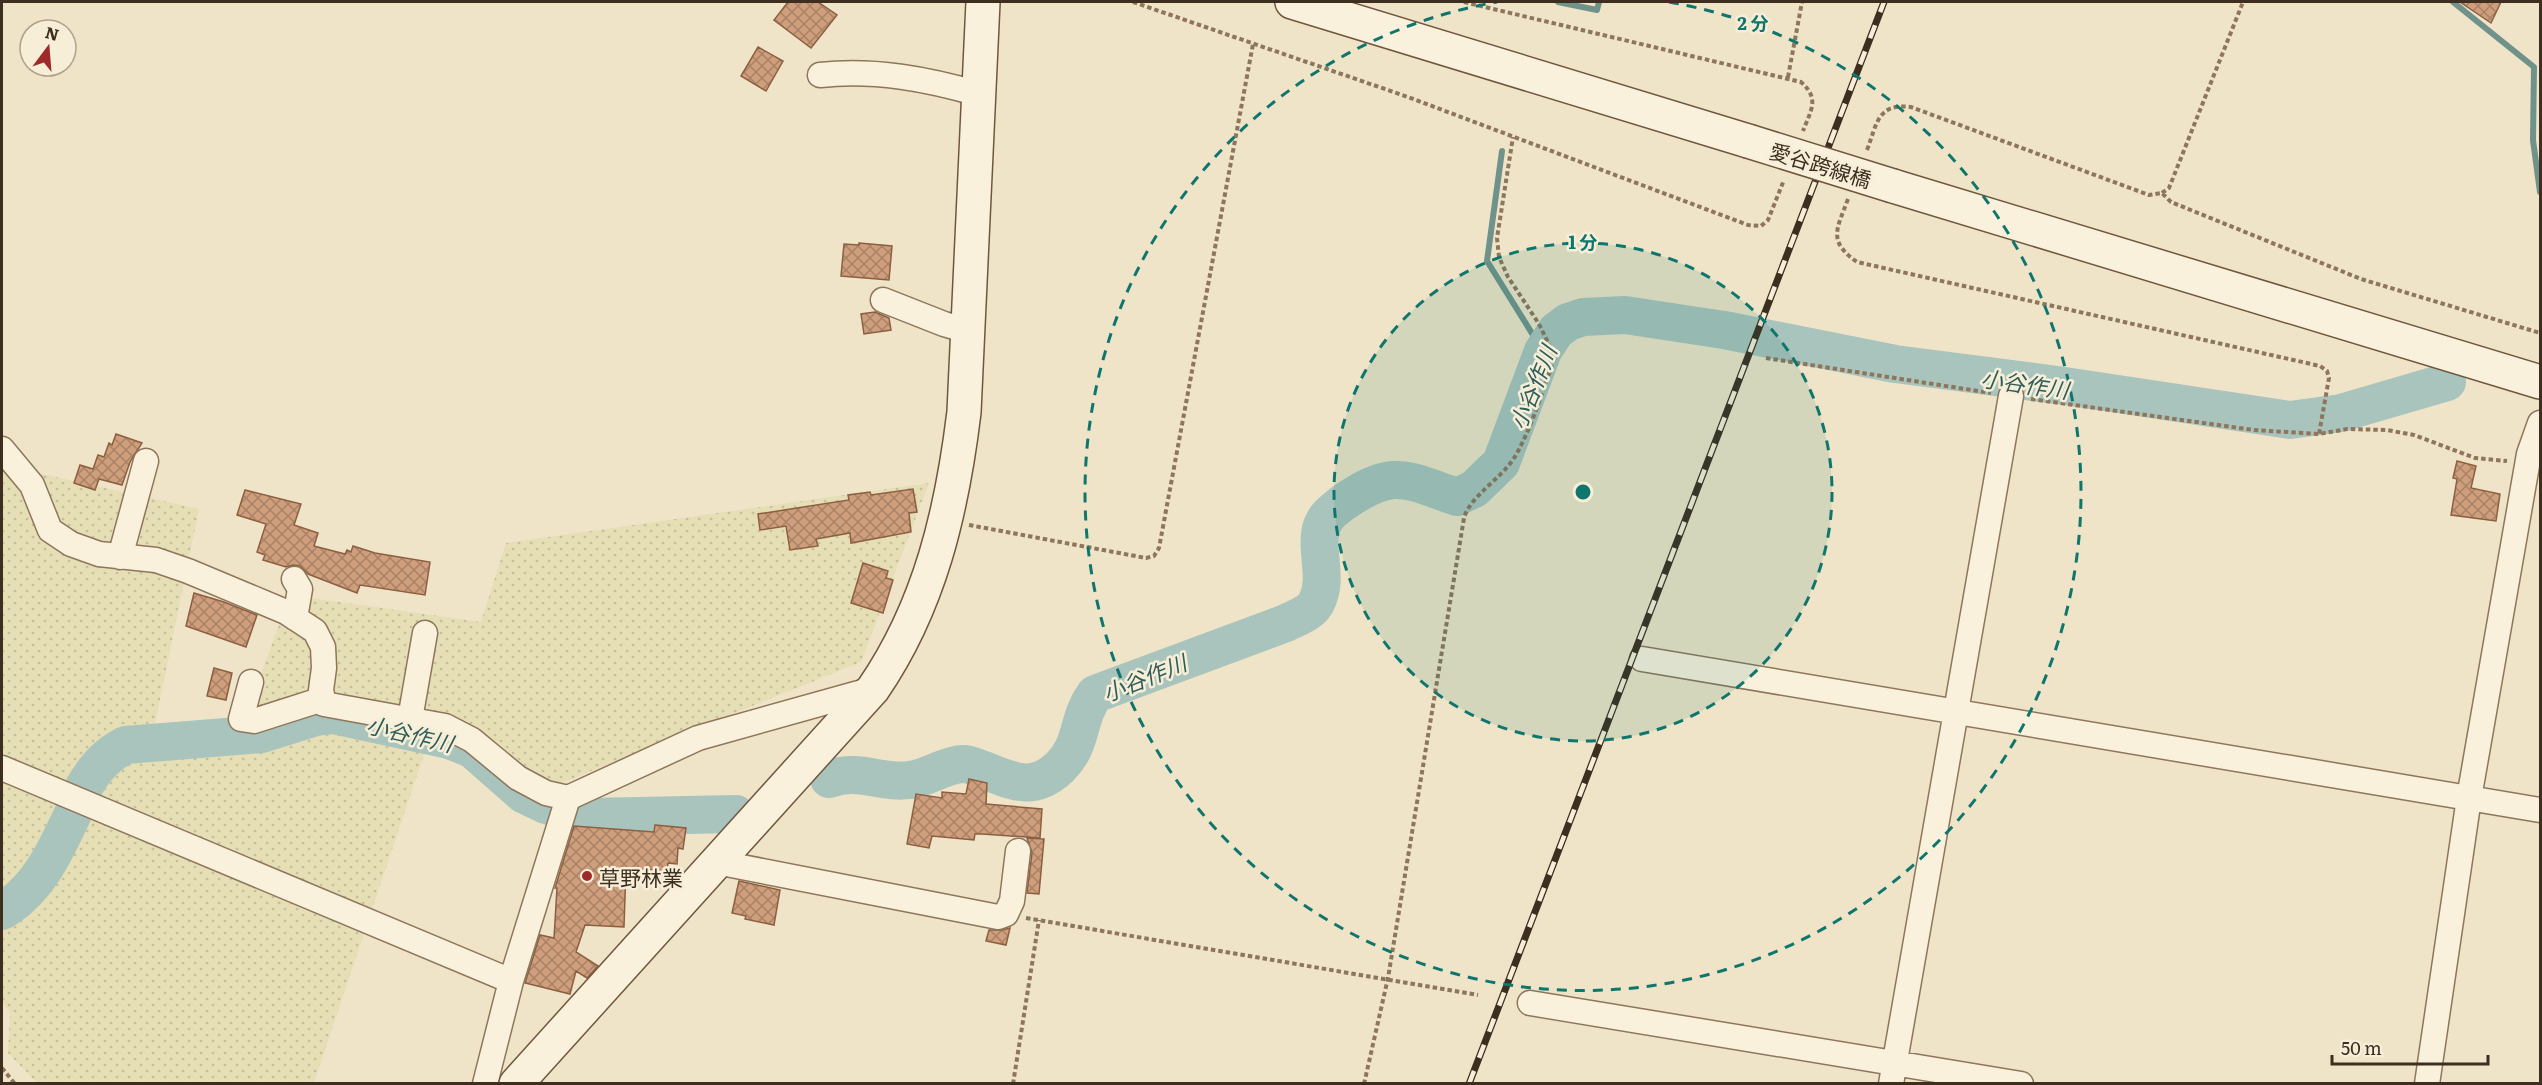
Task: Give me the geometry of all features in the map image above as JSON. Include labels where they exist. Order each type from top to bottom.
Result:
[{"type":"street","points":[[516,1083],[873,689],[889,666],[925,592],[939,549],[958,465],[964,412],[983,2]]},
{"type":"street","name":"愛谷跨線橋","points":[[1292,2],[2541,382]]},
{"type":"street","points":[[820,75],[850,72],[878,74],[938,82],[979,94]]},
{"type":"street","points":[[883,300],[968,331]]},
{"type":"street","points":[[1893,1073],[2011,396]]},
{"type":"street","points":[[2427,1083],[2469,798],[2527,463],[2541,423]]},
{"type":"street","points":[[120,556],[146,461]]},
{"type":"street","points":[[6,464],[32,485],[50,530],[71,544],[99,554],[156,560],[295,618],[315,631],[323,647],[324,668],[321,690],[324,704],[445,726],[472,740],[518,778],[546,793],[565,808]]},
{"type":"street","points":[[294,579],[300,589],[295,618]]},
{"type":"street","points":[[410,719],[425,633]]},
{"type":"street","points":[[1642,659],[2541,810]]},
{"type":"street","points":[[251,682],[241,719],[254,721],[323,699]]},
{"type":"street","points":[[485,1083],[511,981],[565,808],[698,738],[873,689]]},
{"type":"street","points":[[2,768],[511,981]]},
{"type":"street","points":[[716,862],[995,917],[1006,914],[1012,902],[1018,851]]},
{"type":"street","points":[[1530,1003],[1893,1073],[2021,1083]]},
{"type":"path","points":[[1788,77],[1802,2]]},
{"type":"path","points":[[2162,194],[2169,188],[2243,2]]},
{"type":"path","points":[[945,520],[1146,558],[1154,556],[1160,548],[1253,44]]},
{"type":"path","points":[[1364,1083],[1388,978],[1464,518],[1469,506],[1496,481],[1517,455],[1555,357],[1539,324],[1508,277],[1499,257],[1497,238],[1513,137]]},
{"type":"path","points":[[1766,358],[2011,396],[2254,430],[2319,434],[2347,429],[2387,430],[2414,435],[2475,458],[2527,463]]},
{"type":"path","points":[[2319,434],[2326,405]]},
{"type":"path","points":[[1006,914],[1478,995]]},
{"type":"path","points":[[1013,1083],[1039,920]]},
{"type":"path","points":[[2,1068],[15,1083]]},
{"type":"shaded area","points":[[2,462],[6,466],[199,509],[155,724],[245,717],[290,595],[481,622],[506,543],[929,483],[861,662],[554,786],[469,731],[425,751],[314,1083],[38,1084],[8,1053],[10,1013],[2,1001]]},
{"type":"building","points":[[788,2],[818,2],[837,15],[811,48],[774,20]]},
{"type":"building","points":[[2460,2],[2501,2],[2491,23]]},
{"type":"building","points":[[758,47],[783,61],[766,91],[741,76]]},
{"type":"building","points":[[859,243],[892,246],[889,280],[841,276],[844,244],[859,245]]},
{"type":"building","points":[[875,312],[889,318],[891,330],[864,334],[861,314]]},
{"type":"building","points":[[116,434],[142,443],[130,462],[122,485],[99,479],[95,490],[74,483],[80,465],[93,469],[98,455],[104,457],[109,443],[112,445]]},
{"type":"building","points":[[2457,461],[2476,466],[2471,488],[2500,494],[2496,521],[2451,515],[2457,479],[2453,478]]},
{"type":"building","points":[[913,489],[917,512],[909,513],[911,532],[851,543],[850,533],[816,539],[818,546],[790,550],[786,526],[760,530],[758,514],[849,500],[848,495],[870,492],[871,495]]},
{"type":"building","points":[[245,490],[301,504],[294,525],[318,533],[314,546],[345,554],[347,550],[351,552],[353,546],[375,553],[430,562],[425,595],[360,585],[357,593],[308,574],[300,566],[286,567],[263,560],[265,555],[257,552],[266,524],[237,515]]},
{"type":"building","points":[[863,563],[888,571],[886,578],[893,580],[883,613],[851,603]]},
{"type":"building","points":[[194,593],[257,615],[246,647],[186,626]]},
{"type":"building","points":[[214,668],[232,673],[226,700],[207,696]]},
{"type":"building","points":[[969,779],[987,783],[986,804],[1042,809],[1040,838],[975,834],[974,840],[932,836],[929,848],[907,844],[916,794],[942,798],[942,792],[966,794]]},
{"type":"building","name":"草野林業","points":[[655,825],[686,828],[683,849],[678,848],[677,864],[668,863],[667,871],[626,868],[624,927],[585,925],[576,952],[598,966],[587,978],[576,971],[570,994],[525,983],[540,935],[554,938],[557,888],[555,888],[574,826],[654,832]]},
{"type":"building","points":[[1027,838],[1044,839],[1039,894],[1027,893],[1032,853]]},
{"type":"building","points":[[739,881],[780,890],[774,925],[745,919],[746,916],[732,913]]},
{"type":"building","points":[[1010,928],[1006,945],[986,941],[989,930]]},
{"type":"waterway","points":[[1558,2],[1597,10],[1599,2]]},
{"type":"waterway","points":[[2453,2],[2534,67],[2533,140],[2540,192]]},
{"type":"waterway","points":[[1502,151],[1487,261],[1543,351]]},
{"type":"waterway","name":"小谷作川","points":[[829,779],[851,775],[899,781],[910,780],[963,764],[1014,781],[1032,782],[1050,775],[1068,758],[1077,740],[1085,713],[1095,694],[1286,623],[1311,610],[1319,595],[1322,578],[1319,543],[1321,528],[1328,515],[1344,502],[1375,484],[1388,481],[1399,480],[1424,485],[1457,497],[1474,489],[1501,463],[1543,351],[1556,331],[1568,322],[1583,317],[1625,315],[1724,330],[1895,364],[2065,386],[2290,420],[2341,413],[2447,382]]},
{"type":"waterway","name":"小谷作川","points":[[84,787],[102,763],[126,745],[262,734],[316,717],[333,715],[449,740],[472,749],[523,794],[546,805],[587,817],[736,814]]},
{"type":"waterway","name":"小谷作川","points":[[2,911],[15,902],[37,879],[54,852],[75,809]]},
{"type":"railway","points":[[1469,1084],[1884,2]]},
{"type":"place","name":"草野林業","points":[[587,876]]}]
